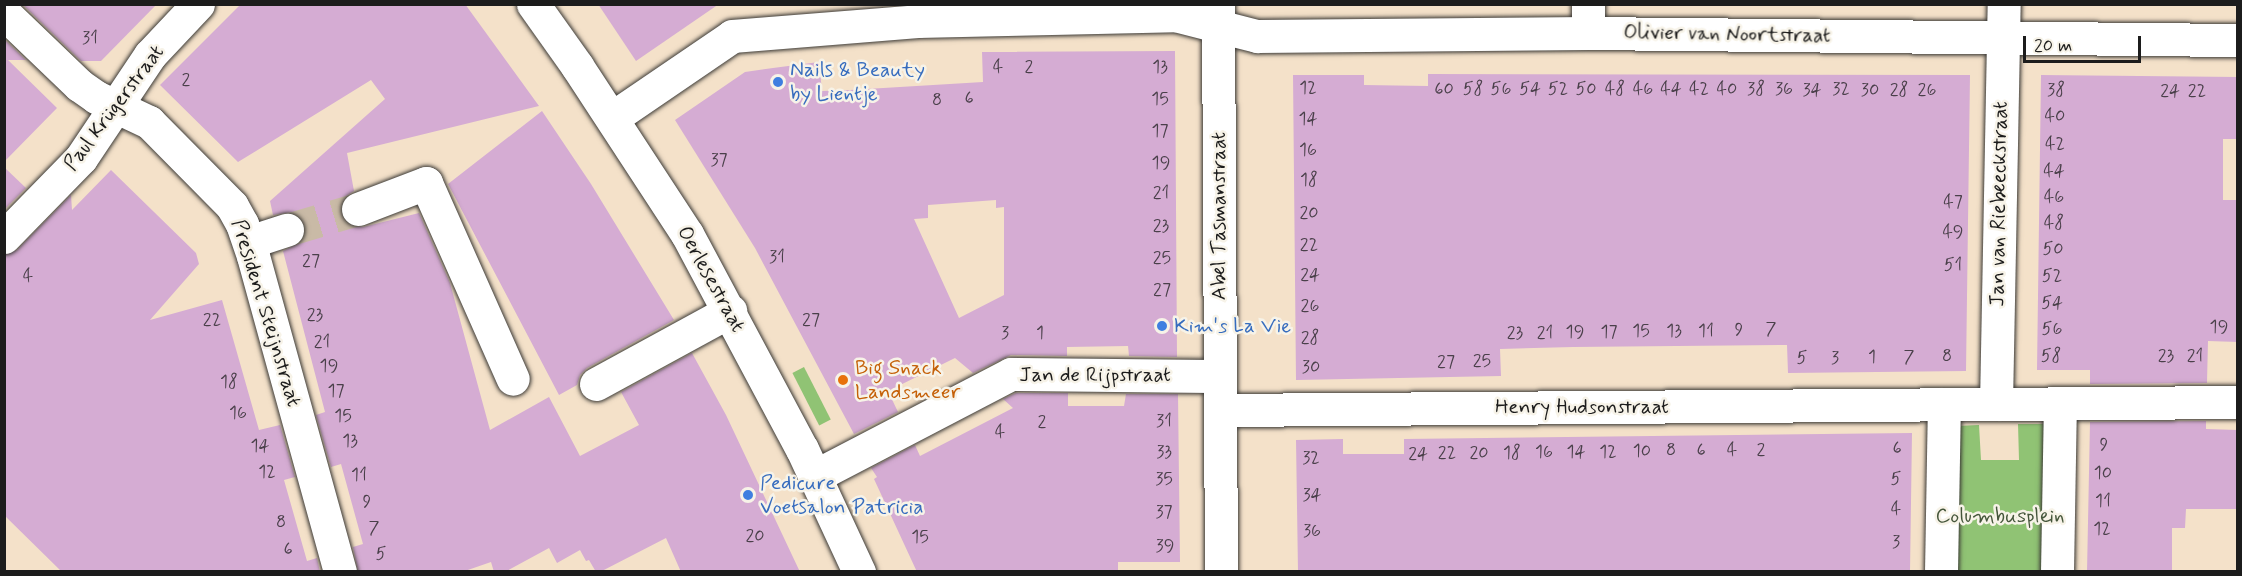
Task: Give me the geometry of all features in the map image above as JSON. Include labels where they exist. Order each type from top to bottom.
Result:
[{"type":"street","name":"Paul Krügerstraat","points":[[4,237],[81,158],[150,55],[198,4]]},
{"type":"street","name":"Oerlesestraat","points":[[533,4],[612,118],[687,234],[730,311],[815,476],[859,572]]},
{"type":"street","name":"Jan van Riebeeckstraat","points":[[1996,404],[2004,4]]},
{"type":"street","name":"President Steijnstraat","points":[[4,13],[79,85],[149,122],[232,206],[249,242],[340,572]]},
{"type":"street","name":"Olivier van Noortstraat","points":[[612,118],[732,36],[875,14],[1218,16],[1257,36],[1588,19],[2003,38],[2238,40]]},
{"type":"street","name":"Abel Tasmanstraat","points":[[1218,16],[1221,572]]},
{"type":"street","points":[[358,209],[426,183],[513,379]]},
{"type":"street","points":[[249,242],[287,230]]},
{"type":"street","points":[[596,384],[730,311]]},
{"type":"street","name":"Jan de Rijpstraat","points":[[815,476],[1011,374],[1219,376]]},
{"type":"street","points":[[1941,572],[1944,404],[2238,402]]},
{"type":"street","name":"Henry Hudsonstraat","points":[[1220,410],[1944,404]]},
{"type":"street","points":[[2057,572],[2060,404]]},
{"type":"green space","points":[[804,367],[831,420],[819,425],[792,373]]},
{"type":"green space","name":"Columbusplein","points":[[2018,424],[2047,424],[2045,571],[1953,572],[1956,426],[1979,425],[1981,460],[2019,460]]},
{"type":"building","points":[[22,4],[157,4],[101,61],[81,61]]},
{"type":"building","points":[[241,4],[465,4],[539,106],[347,153],[354,191],[343,198],[339,207],[341,216],[347,224],[363,227],[419,213],[450,283],[490,430],[549,397],[580,456],[639,425],[621,392],[692,353],[726,415],[800,572],[681,572],[666,538],[600,572],[596,572],[589,560],[586,561],[580,550],[557,563],[549,548],[505,572],[494,572],[491,562],[462,572],[358,572],[353,547],[363,544],[341,464],[331,467],[316,415],[325,412],[283,251],[301,242],[305,233],[305,225],[300,217],[292,212],[273,215],[270,201],[385,99],[371,80],[238,162],[160,85]]},
{"type":"building","points":[[598,4],[719,4],[636,61]]},
{"type":"building","points":[[4,39],[26,60],[8,60],[57,108],[4,162]]},
{"type":"building","points":[[1175,51],[1177,357],[1129,356],[1128,346],[1067,347],[1067,356],[1011,355],[973,373],[955,358],[888,391],[898,412],[854,434],[755,248],[675,120],[745,72],[819,62],[822,91],[983,82],[982,52]],"holes":[[[996,200],[996,208],[1004,207],[1004,295],[959,318],[914,219],[928,218],[928,205]]]},
{"type":"building","points":[[1428,74],[1970,75],[1966,371],[1788,373],[1787,345],[1573,347],[1500,349],[1501,376],[1296,380],[1293,75],[1364,75],[1364,85],[1428,86]]},
{"type":"building","points":[[2041,75],[2238,77],[2236,139],[2223,139],[2223,200],[2238,200],[2238,342],[2208,341],[2207,383],[2090,384],[2090,370],[2037,370]]},
{"type":"building","points":[[542,111],[591,184],[674,320],[587,368],[580,375],[577,385],[559,395],[448,184]]},
{"type":"building","points":[[4,167],[26,188],[4,210]]},
{"type":"building","points":[[111,170],[196,253],[199,264],[150,320],[222,300],[259,430],[280,425],[295,477],[284,480],[307,561],[317,558],[320,572],[62,572],[4,515],[4,255],[17,250],[71,195],[72,210]]},
{"type":"building","points":[[1016,393],[1068,393],[1068,406],[1124,406],[1126,394],[1178,394],[1180,562],[1118,562],[1118,572],[917,572],[874,479],[877,477],[871,468],[915,445],[920,456],[1013,408],[1003,399]]},
{"type":"building","points":[[2206,421],[2206,429],[2238,430],[2238,509],[2186,509],[2185,528],[2172,528],[2172,572],[2087,572],[2090,422]]},
{"type":"building","points":[[1912,433],[1910,572],[1298,572],[1296,440],[1343,439],[1343,454],[1404,454],[1404,439]]},
{"type":"tunnel","points":[[287,230],[358,209]]},
{"type":"place","name":"Nails & Beauty by Lientje","points":[[778,82]]},
{"type":"place","name":"Kim's La Vie","points":[[1162,326]]},
{"type":"place","name":"Big Snack Landsmeer","points":[[843,380]]},
{"type":"place","name":"Pedicure Voetsalon Patricia","points":[[748,495]]}]
